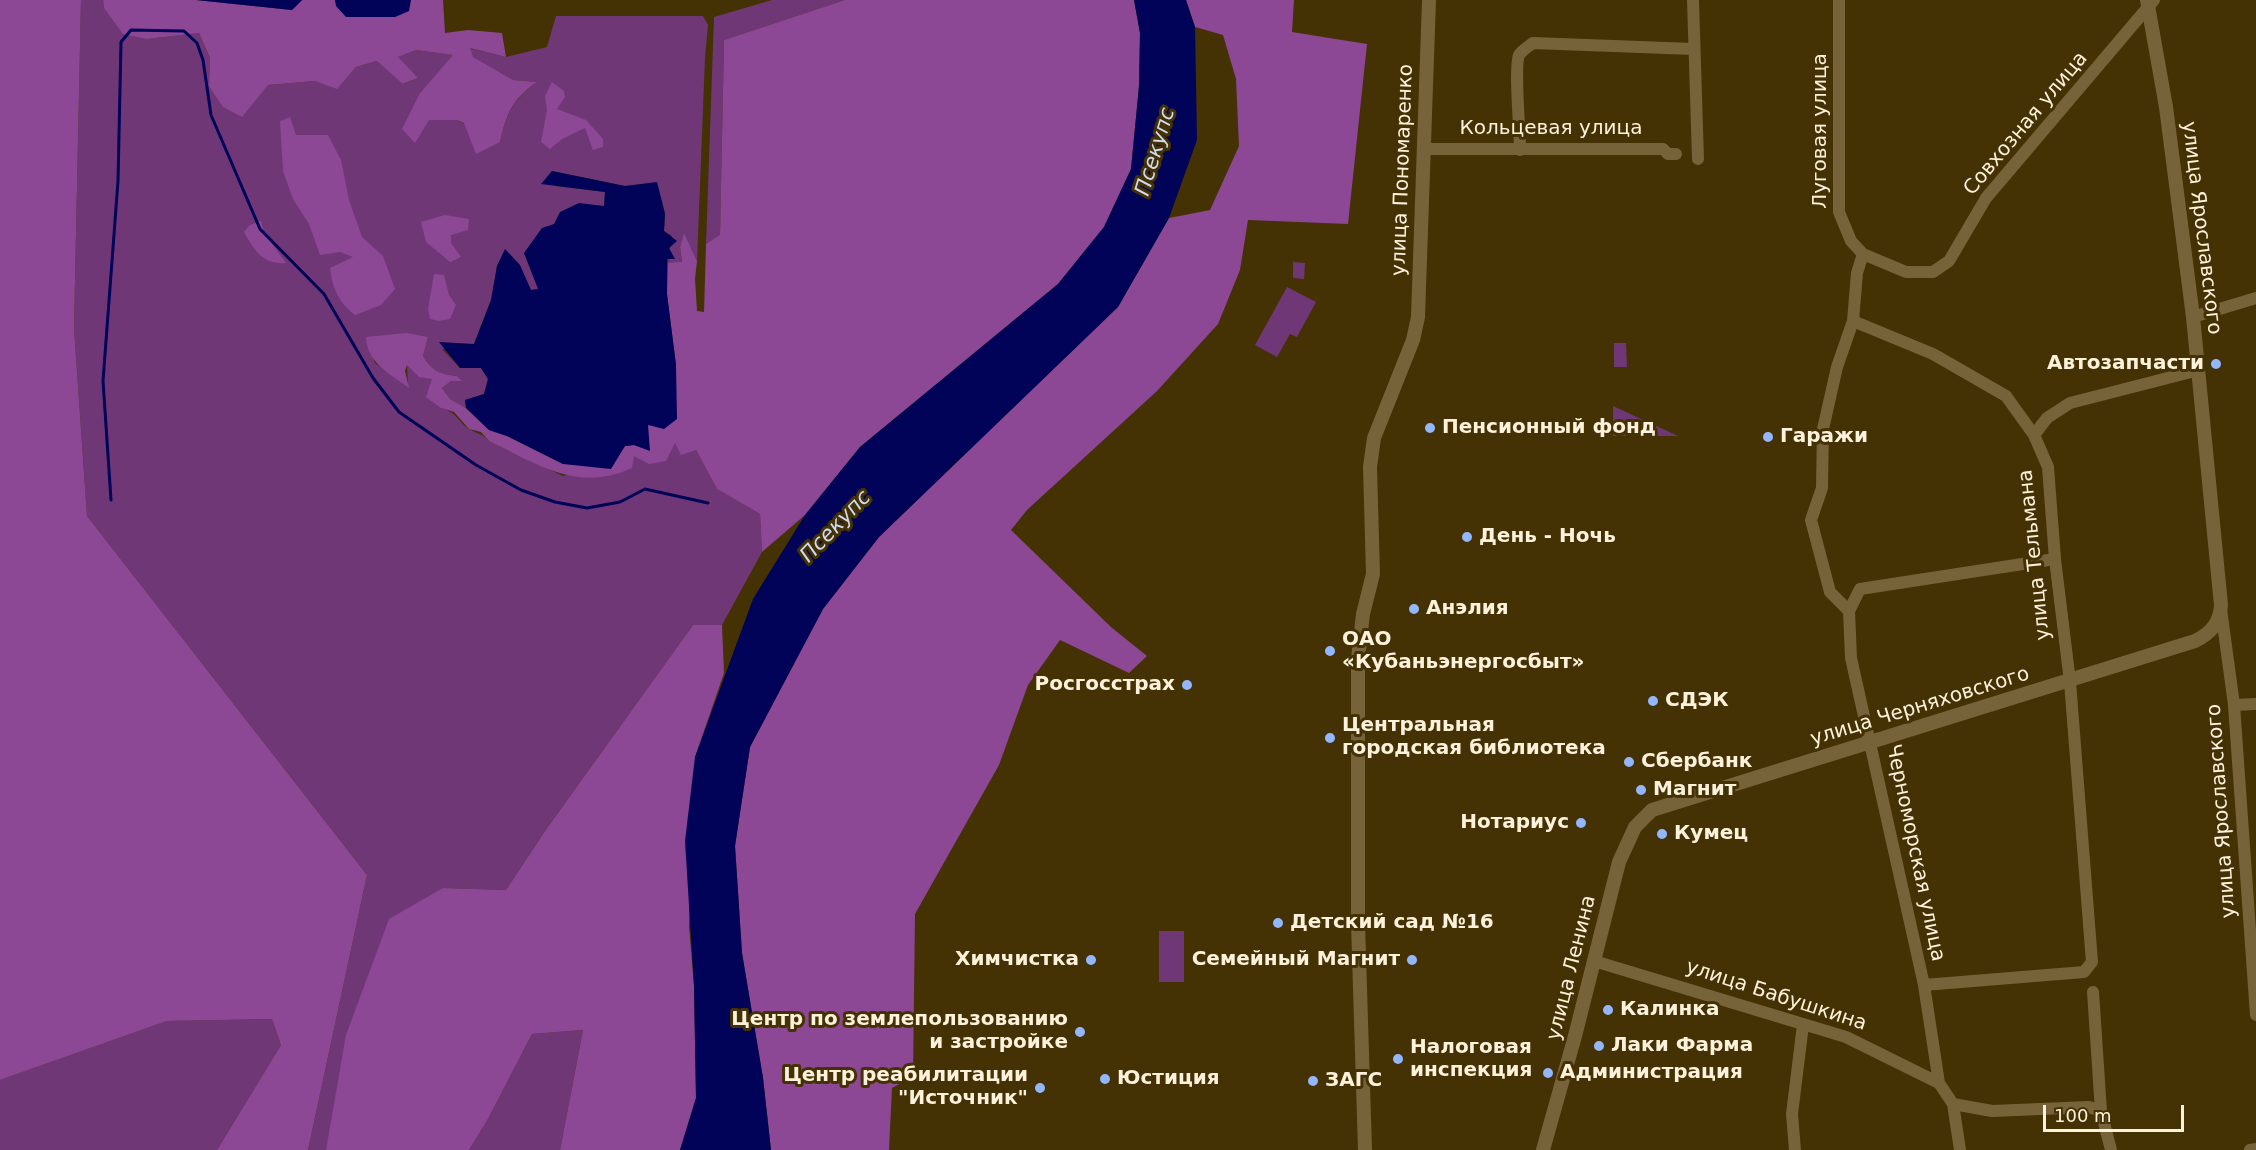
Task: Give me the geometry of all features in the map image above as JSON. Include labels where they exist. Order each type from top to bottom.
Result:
[{"type":"street","name":"улица Пономаренко","points":[[1365,1150],[1358,923],[1358,659],[1363,614],[1373,574],[1370,466],[1374,438],[1413,340],[1418,317],[1422,148],[1429,0]]},
{"type":"street","points":[[1693,0],[1698,159]]},
{"type":"street","name":"Луговая улица","points":[[1839,0],[1839,212],[1851,242],[1863,254]]},
{"type":"street","name":"Совхозная улица","points":[[1863,254],[1906,272],[1918,274],[1933,272],[1949,261],[1986,198],[2150,2]]},
{"type":"street","name":"улица Ярославского","points":[[2150,2],[2166,107],[2199,370],[2220,612],[2234,705],[2256,1015]]},
{"type":"street","points":[[1520,150],[1521,120],[1516,65],[1520,53],[1533,43],[1693,49]]},
{"type":"street","name":"Кольцевая улица","points":[[1422,148],[1663,149],[1668,154],[1677,154]]},
{"type":"street","points":[[1863,254],[1857,273],[1853,321],[1837,367],[1823,429],[1822,488],[1811,520],[1830,592],[1849,611],[1860,589],[2055,559]]},
{"type":"street","points":[[2193,317],[2256,298]]},
{"type":"street","name":"улица Тельмана","points":[[1853,321],[1933,354],[2006,396],[2034,435],[2048,467],[2055,559],[2070,682],[2092,962],[2084,972],[1924,985]]},
{"type":"street","points":[[2034,435],[2047,418],[2070,403],[2199,370]]},
{"type":"street","name":"Черноморская улица","points":[[1849,611],[1851,658],[1924,985],[1939,1083],[1953,1104],[1960,1150]]},
{"type":"street","name":"улица Черняховского","points":[[1632,832],[1652,810],[2070,682],[2195,641],[2207,635],[2220,612]]},
{"type":"street","points":[[2234,705],[2256,704]]},
{"type":"street","name":"улица Ленина","points":[[1543,1150],[1620,862],[1632,832]]},
{"type":"street","name":"улица Бабушкина","points":[[1594,961],[1846,1037],[1939,1083]]},
{"type":"street","points":[[2093,992],[2101,1111],[2111,1150]]},
{"type":"street","points":[[1795,1150],[1792,1114],[1803,1025]]},
{"type":"street","points":[[1953,1104],[1992,1111],[2089,1107],[2101,1111]]},
{"type":"street","points":[[2250,1150],[2256,1149]]},
{"type":"shaded area","points":[[0,0],[81,0],[74,328],[87,516],[367,875],[308,1150],[217,1150],[281,1045],[272,1019],[167,1021],[0,1080]]},
{"type":"shaded area","points":[[81,0],[103,0],[104,8],[147,39],[199,33],[210,58],[209,86],[315,81],[337,88],[356,67],[378,61],[404,84],[418,78],[397,57],[416,50],[454,55],[420,93],[429,120],[457,120],[500,142],[505,123],[516,101],[537,82],[513,80],[472,57],[469,48],[506,57],[547,47],[556,16],[703,16],[708,25],[697,261],[684,234],[680,247],[682,263],[668,263],[672,236],[664,231],[665,213],[657,183],[625,186],[552,171],[555,186],[605,192],[604,206],[554,224],[524,253],[539,289],[531,290],[505,250],[497,266],[491,300],[474,344],[442,349],[460,368],[481,368],[488,379],[484,394],[465,400],[466,408],[450,399],[442,388],[451,381],[461,381],[457,376],[437,371],[426,361],[423,356],[428,337],[366,337],[375,363],[408,387],[407,364],[432,379],[441,408],[454,415],[469,429],[563,476],[676,443],[696,450],[717,489],[760,514],[762,552],[722,625],[693,625],[545,831],[506,890],[443,888],[332,1127],[326,1150],[308,1150],[367,875],[87,516],[74,328]]},
{"type":"shaded area","points":[[103,0],[196,0],[292,10],[302,0],[443,0],[445,33],[468,30],[502,33],[506,57],[470,48],[473,57],[513,80],[537,82],[512,107],[500,142],[476,154],[464,123],[457,120],[429,120],[415,143],[402,129],[420,93],[453,55],[416,50],[398,57],[418,78],[403,84],[377,61],[356,67],[337,89],[315,81],[268,85],[242,117],[223,107],[209,86],[210,58],[199,33],[147,39],[123,34],[104,8]]},
{"type":"shaded area","points":[[772,0],[845,0],[724,40],[720,236],[706,244],[714,17]]},
{"type":"shaded area","points":[[845,0],[1134,0],[1140,33],[1139,86],[1131,169],[1104,227],[1058,284],[860,447],[805,515],[762,552],[760,514],[717,489],[696,450],[681,455],[675,443],[666,461],[649,464],[634,456],[632,468],[594,478],[576,477],[541,466],[489,441],[481,432],[469,429],[454,412],[441,408],[426,397],[432,379],[419,377],[407,365],[405,371],[409,388],[387,373],[375,361],[367,346],[366,337],[406,333],[428,337],[423,356],[426,361],[437,371],[457,376],[462,381],[451,381],[442,388],[450,399],[466,408],[489,430],[507,436],[563,464],[620,453],[625,446],[634,445],[649,450],[647,425],[676,419],[676,365],[667,294],[668,263],[682,262],[680,247],[684,233],[697,261],[695,279],[697,311],[704,312],[706,244],[720,235],[724,40]]},
{"type":"shaded area","points":[[1186,0],[1294,0],[1292,32],[1367,44],[1348,224],[1248,220],[1240,270],[1218,324],[1157,391],[1027,510],[1011,530],[1111,627],[1147,656],[1129,673],[1060,640],[1028,685],[999,765],[915,914],[913,1077],[892,1088],[889,1150],[771,1150],[763,1078],[742,953],[735,846],[750,747],[823,609],[879,537],[1118,307],[1169,218],[1210,210],[1239,146],[1236,79],[1223,35],[1195,27]]},
{"type":"shaded area","points":[[552,82],[564,91],[565,97],[557,109],[586,120],[603,139],[603,147],[593,150],[585,128],[562,139],[550,149],[541,142],[547,110],[545,96]]},
{"type":"shaded area","points":[[290,117],[296,135],[328,135],[341,160],[349,200],[362,237],[383,256],[395,289],[381,305],[355,315],[337,294],[330,268],[353,257],[340,252],[320,255],[309,224],[293,199],[283,171],[280,121]]},
{"type":"shaded area","points":[[445,215],[469,219],[468,230],[451,235],[451,243],[461,257],[450,262],[426,242],[421,222]]},
{"type":"shaded area","points":[[261,221],[264,233],[286,263],[271,262],[265,259],[248,239],[244,232],[250,225]]},
{"type":"shaded area","points":[[1293,262],[1305,263],[1304,279],[1293,278]]},
{"type":"shaded area","points":[[434,274],[444,275],[449,295],[456,305],[450,319],[439,321],[430,319],[428,309]]},
{"type":"shaded area","points":[[1287,287],[1316,302],[1297,337],[1290,334],[1277,357],[1255,345]]},
{"type":"shaded area","points":[[1614,343],[1626,343],[1627,367],[1614,367]]},
{"type":"shaded area","points":[[1613,406],[1678,436],[1613,436]]},
{"type":"shaded area","points":[[693,625],[722,625],[724,673],[695,757],[689,926],[694,986],[696,1098],[680,1150],[560,1150],[583,1030],[532,1034],[488,1119],[469,1150],[326,1150],[346,1035],[389,919],[443,888],[506,890],[545,831]]},
{"type":"shaded area","points":[[1159,931],[1184,931],[1184,982],[1159,982]]},
{"type":"shaded area","points":[[272,1019],[281,1045],[217,1150],[0,1150],[0,1080],[167,1021]]},
{"type":"shaded area","points":[[583,1030],[560,1150],[469,1150],[488,1119],[532,1034]]},
{"type":"water","points":[[196,0],[302,0],[292,10]]},
{"type":"water","points":[[335,0],[411,0],[409,11],[395,17],[346,17],[336,6]]},
{"type":"water","name":"Псекупс","points":[[1134,0],[1186,0],[1195,27],[1197,140],[1169,218],[1118,307],[879,537],[823,609],[750,747],[735,846],[742,953],[763,1078],[771,1150],[680,1150],[696,1098],[694,986],[685,841],[695,757],[753,599],[805,515],[860,447],[1058,284],[1104,227],[1131,169],[1139,86],[1140,33]]},
{"type":"water","points":[[552,171],[625,186],[657,182],[665,214],[664,231],[677,241],[669,248],[675,259],[667,259],[667,294],[676,365],[677,419],[664,429],[648,425],[650,451],[634,445],[625,446],[611,469],[563,464],[507,436],[489,430],[466,408],[465,400],[484,394],[488,379],[481,368],[460,368],[439,342],[474,344],[491,300],[497,266],[505,249],[520,265],[531,290],[538,289],[524,253],[542,228],[554,224],[560,212],[579,203],[604,206],[605,192],[541,184]]},
{"type":"waterway","points":[[111,500],[103,381],[118,181],[121,42],[131,30],[184,31],[197,43],[203,60],[211,115],[260,229],[324,294],[373,378],[399,412],[476,465],[521,490],[555,502],[587,508],[620,502],[645,489],[708,503]]},
{"type":"place","name":"Автозапчасти","points":[[2216,364]]},
{"type":"place","name":"Пенсионный фонд","points":[[1430,428]]},
{"type":"place","name":"Гаражи","points":[[1768,437]]},
{"type":"place","name":"День - Ночь","points":[[1467,537]]},
{"type":"place","name":"Анэлия","points":[[1414,609]]},
{"type":"place","name":"ОАО «Кубаньэнергосбыт»","points":[[1330,651]]},
{"type":"place","name":"Росгосстрах","points":[[1187,685]]},
{"type":"place","name":"СДЭК","points":[[1653,701]]},
{"type":"place","name":"Центральная городская библиотека","points":[[1330,738]]},
{"type":"place","name":"Сбербанк","points":[[1629,762]]},
{"type":"place","name":"Магнит","points":[[1641,790]]},
{"type":"place","name":"Нотариус","points":[[1581,823]]},
{"type":"place","name":"Кумец","points":[[1662,834]]},
{"type":"place","name":"Детский сад №16","points":[[1278,923]]},
{"type":"place","name":"Химчистка","points":[[1091,960]]},
{"type":"place","name":"Семейный Магнит","points":[[1412,960]]},
{"type":"place","name":"Калинка","points":[[1608,1010]]},
{"type":"place","name":"Центр по землепользованию и застройке","points":[[1080,1032]]},
{"type":"place","name":"Лаки Фарма","points":[[1599,1046]]},
{"type":"place","name":"Налоговая инспекция","points":[[1398,1059]]},
{"type":"place","name":"Администрация","points":[[1548,1073]]},
{"type":"place","name":"Юстиция","points":[[1105,1079]]},
{"type":"place","name":"ЗАГС","points":[[1313,1081]]},
{"type":"place","name":"Центр реабилитации \"Источник\"","points":[[1040,1088]]}]
